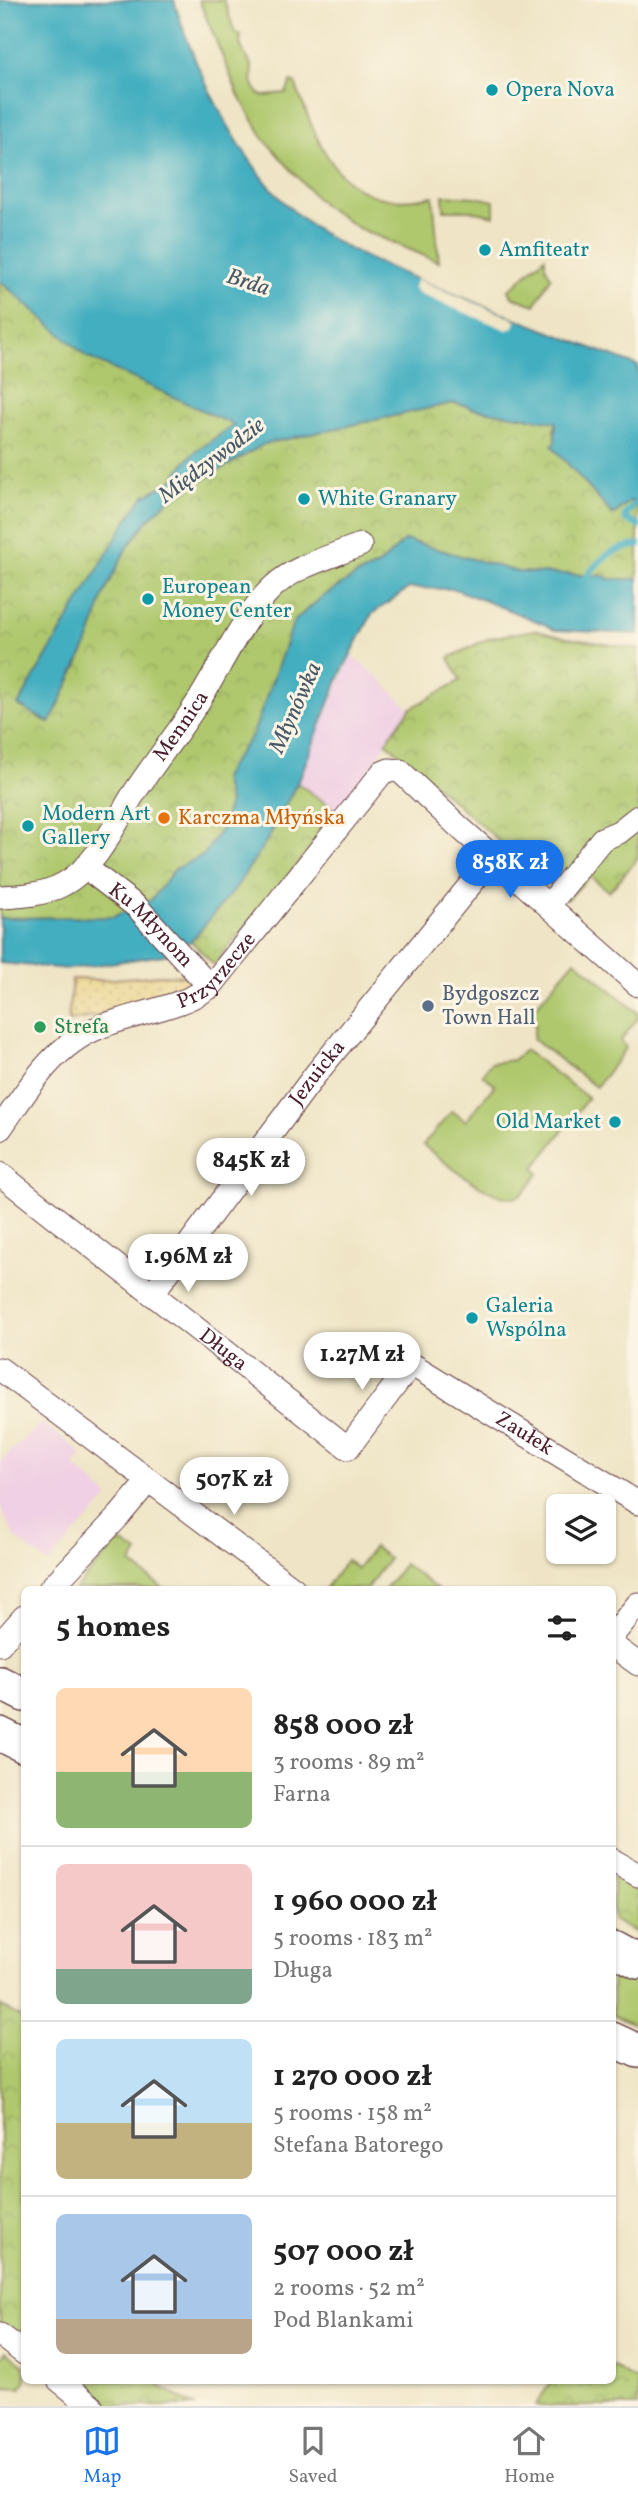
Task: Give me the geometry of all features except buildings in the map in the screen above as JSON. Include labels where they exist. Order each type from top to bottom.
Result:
[{"type":"main road","points":[[0,1684],[21,1694]]},
{"type":"main road","points":[[0,1734],[21,1744]]},
{"type":"main road","points":[[616,1950],[638,1962]]},
{"type":"main road","points":[[616,2041],[638,2051]]},
{"type":"street","name":"Mennica","points":[[0,897],[43,892],[63,884],[85,867],[197,704],[256,607],[273,586],[302,568],[360,545]]},
{"type":"street","name":"Przyrzecze","points":[[0,1129],[50,1060],[83,1035],[98,1027],[195,996],[210,987],[382,774],[389,770],[400,771],[493,857]]},
{"type":"street","points":[[549,905],[602,839],[619,832],[638,817]]},
{"type":"street","points":[[493,857],[638,985]]},
{"type":"street","name":"Jezuicka","points":[[152,1294],[315,1075],[493,857]]},
{"type":"street","name":"Ku Młynom","points":[[85,867],[137,907],[210,987]]},
{"type":"street","name":"Długa","points":[[0,1174],[348,1448],[411,1364]]},
{"type":"street","name":"Zaułek","points":[[411,1364],[638,1503]]},
{"type":"street","points":[[0,1369],[290,1586]]},
{"type":"street","points":[[53,1586],[149,1480]]},
{"type":"street","points":[[616,1631],[638,1604]]},
{"type":"street","points":[[0,1644],[21,1620]]},
{"type":"street","points":[[616,1648],[638,1664]]},
{"type":"street","points":[[616,1862],[638,1875]]},
{"type":"street","points":[[0,2335],[21,2351]]},
{"type":"street","points":[[64,2384],[91,2406]]},
{"type":"shaded area","points":[[351,655],[410,709],[340,813],[297,783]]},
{"type":"shaded area","points":[[42,1422],[82,1454],[74,1465],[109,1497],[48,1564],[14,1536],[0,1507],[0,1462]]},
{"type":"green space","points":[[199,0],[224,0],[235,33],[241,35],[241,47],[252,67],[255,89],[262,96],[286,93],[291,82],[295,83],[326,154],[340,173],[356,187],[377,196],[402,200],[433,196],[439,262],[358,228],[322,204],[264,139],[238,94]]},
{"type":"green space","points":[[443,195],[494,201],[494,216],[469,210],[444,210]]},
{"type":"green space","points":[[545,257],[545,266],[551,277],[535,305],[512,297],[509,290]]},
{"type":"green space","points":[[0,281],[87,357],[235,425],[195,452],[173,480],[144,496],[18,705],[49,723],[90,638],[104,594],[125,551],[147,521],[166,502],[264,444],[453,403],[556,422],[555,442],[552,446],[613,515],[630,501],[638,502],[638,579],[518,572],[405,540],[379,565],[322,597],[294,621],[253,734],[228,768],[229,803],[220,830],[204,855],[175,869],[151,900],[113,917],[0,918]]},
{"type":"green space","points":[[534,630],[638,649],[638,858],[609,892],[590,876],[567,900],[386,742],[410,709],[461,680],[449,658],[489,638]]},
{"type":"green space","points":[[297,783],[340,813],[214,965],[191,941],[235,889],[269,837]]},
{"type":"green space","points":[[575,960],[638,1013],[638,1018],[621,1040],[626,1048],[596,1087],[533,1039],[535,1025],[531,1012]]},
{"type":"green space","points":[[525,1050],[588,1098],[534,1168],[539,1173],[529,1186],[517,1197],[507,1197],[495,1194],[468,1179],[423,1145],[452,1111],[466,1121],[495,1085],[482,1074],[491,1063],[513,1060]]},
{"type":"green space","points":[[123,1543],[138,1553],[131,1564],[160,1586],[78,1586],[116,1544]]},
{"type":"green space","points":[[374,1547],[389,1559],[368,1586],[327,1586],[347,1560],[357,1569]]},
{"type":"green space","points":[[404,1564],[433,1586],[387,1586]]},
{"type":"green space","points":[[616,1878],[638,1892],[638,1934],[616,1921]]},
{"type":"green space","points":[[616,1966],[638,1977],[638,2027],[616,2016]]},
{"type":"green space","points":[[0,2006],[21,2017],[21,2348],[10,2331],[0,2324]]},
{"type":"green space","points":[[6,2351],[21,2363],[21,2384],[24,2384],[21,2388],[0,2387],[0,2358]]},
{"type":"green space","points":[[616,2368],[638,2382],[638,2406],[535,2406],[549,2384],[616,2384]]},
{"type":"green space","points":[[64,2384],[157,2384],[194,2406],[91,2406]]},
{"type":"sand","points":[[161,975],[185,976],[192,983],[171,999],[126,1011],[68,1021],[72,979],[103,980]]},
{"type":"water","points":[[0,0],[174,0],[207,86],[239,144],[277,195],[314,228],[387,267],[638,366],[638,502],[630,501],[613,515],[552,446],[555,442],[556,422],[453,403],[264,444],[166,502],[147,521],[125,551],[104,594],[90,638],[50,723],[18,705],[128,518],[144,496],[173,480],[195,452],[234,425],[87,357],[0,281]]},
{"type":"water","name":"Młynówka","points":[[405,540],[518,572],[638,579],[638,634],[554,630],[455,589],[409,588],[372,614],[341,673],[300,777],[269,837],[235,889],[191,941],[164,955],[69,969],[0,963],[0,918],[113,917],[151,900],[175,869],[204,855],[220,830],[229,803],[223,779],[253,734],[294,621],[322,597],[379,565]]},
{"type":"pier","points":[[417,279],[517,320],[513,328],[507,330],[417,293],[414,287]]},
{"type":"waterway","points":[[637,502],[625,519],[638,525]]},
{"type":"waterway","points":[[583,583],[606,556],[638,545]]},
{"type":"place","name":"Opera Nova","points":[[492,90]]},
{"type":"place","name":"Amfiteatr","points":[[485,250]]},
{"type":"place","name":"White Granary","points":[[304,499]]},
{"type":"place","name":"European Money Center","points":[[148,599]]},
{"type":"place","name":"Karczma Młyńska","points":[[164,818]]},
{"type":"place","name":"Modern Art Gallery","points":[[28,826]]},
{"type":"place","name":"Bydgoszcz Town Hall","points":[[428,1006]]},
{"type":"place","name":"Strefa","points":[[40,1027]]},
{"type":"place","name":"Old Market","points":[[615,1122]]},
{"type":"place","name":"Galeria Wspólna","points":[[472,1318]]},
{"type":"water label","name":"Brda","points":[[248,283]]},
{"type":"water label","name":"Międzywodzie","points":[[212,461]]}]
